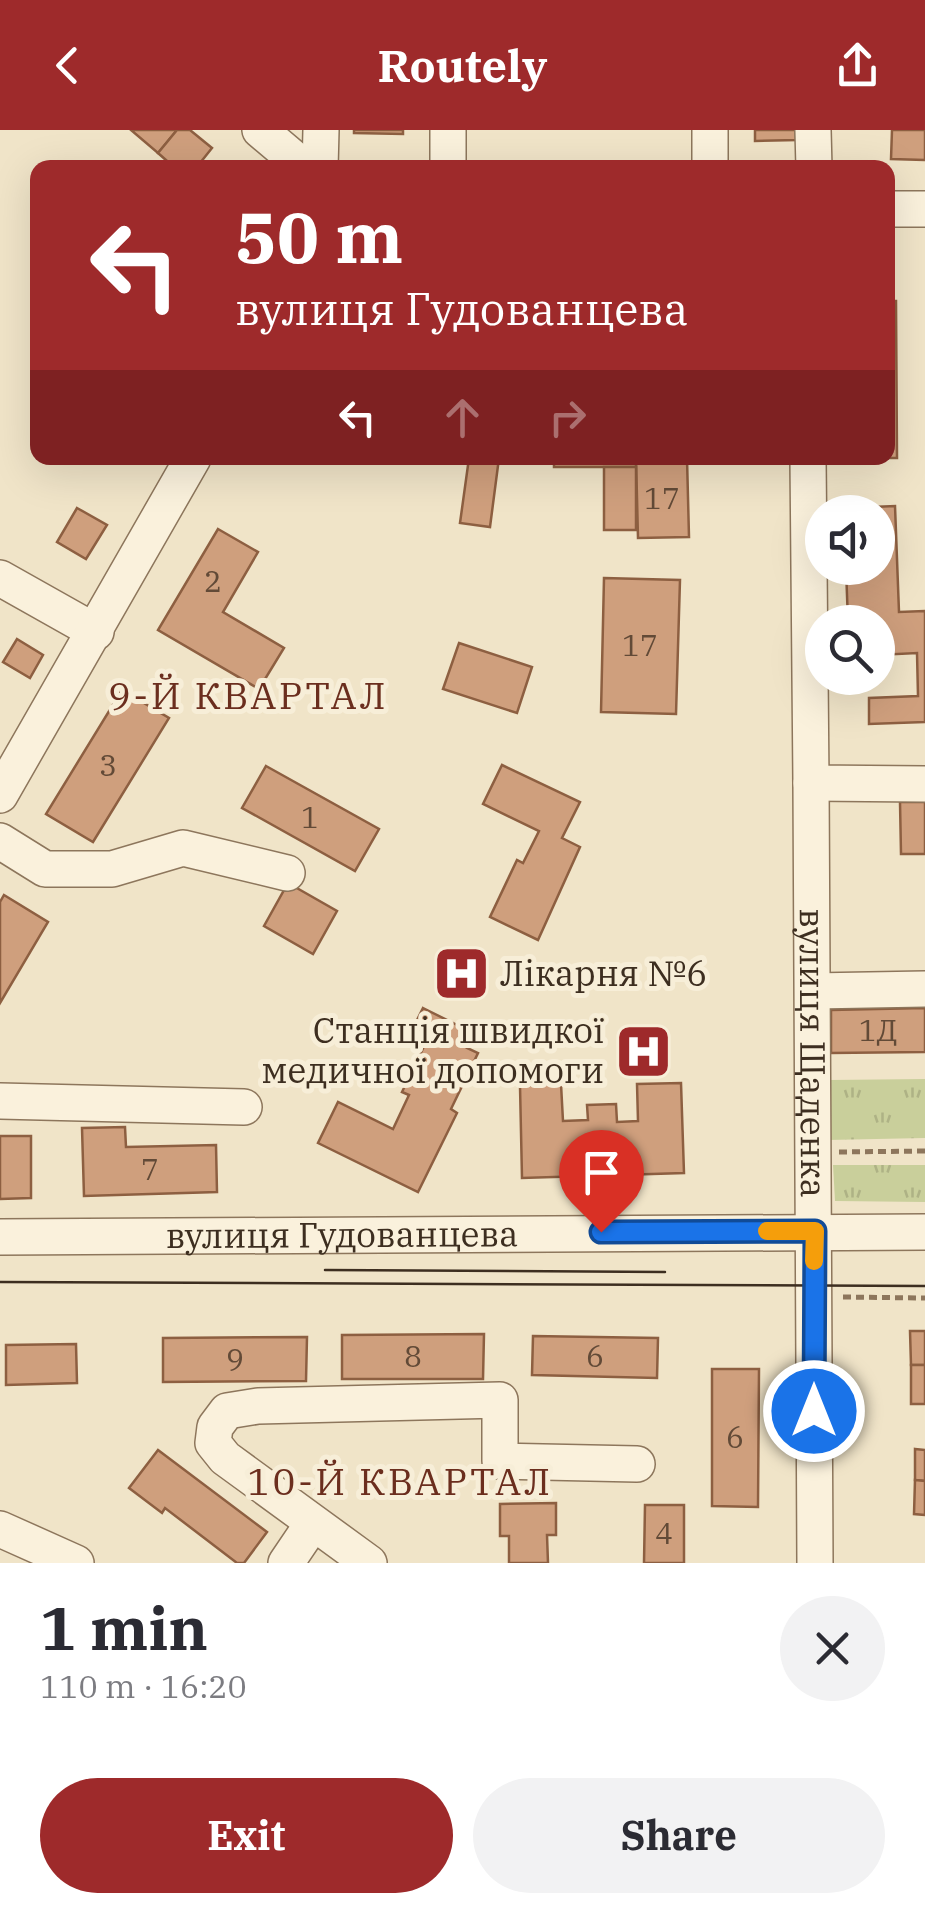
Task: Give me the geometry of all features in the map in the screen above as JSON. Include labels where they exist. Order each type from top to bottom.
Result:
[{"type":"street","points":[[260,130],[296,160]]},
{"type":"street","points":[[320,160],[321,130]]},
{"type":"street","points":[[448,130],[448,160]]},
{"type":"street","points":[[710,130],[710,160]]},
{"type":"street","points":[[813,130],[814,160]]},
{"type":"street","points":[[895,210],[925,210]]},
{"type":"street","points":[[0,795],[189,465]]},
{"type":"street","name":"вулиця Щаденка","points":[[808,465],[816,1153],[814,1563]]},
{"type":"street","points":[[0,578],[96,632]]},
{"type":"street","points":[[811,783],[925,784]]},
{"type":"street","points":[[0,841],[45,869],[112,869],[183,848],[287,873]]},
{"type":"street","points":[[813,991],[925,989]]},
{"type":"street","points":[[0,1102],[244,1107]]},
{"type":"street","name":"вулиця Гудованцева","points":[[0,1236],[925,1232]]},
{"type":"street","points":[[369,1563],[225,1458],[214,1443],[215,1427],[227,1410],[500,1400],[500,1461],[637,1464]]},
{"type":"street","points":[[286,1563],[313,1523]]},
{"type":"street","points":[[0,1529],[76,1563]]},
{"type":"path","points":[[816,1153],[925,1151]]},
{"type":"path","points":[[814,1296],[925,1298]]},
{"type":"green space","points":[[925,1079],[925,1138],[828,1140],[829,1080]]},
{"type":"green space","points":[[833,1165],[925,1165],[925,1202],[835,1201]]},
{"type":"building","points":[[131,130],[177,130],[158,153]]},
{"type":"building","points":[[177,130],[190,130],[212,148],[202,160],[166,160],[158,153]]},
{"type":"building","points":[[403,130],[403,134],[354,133]]},
{"type":"building","points":[[755,130],[797,130],[797,140],[755,141]]},
{"type":"building","points":[[892,130],[925,130],[925,160],[891,159]]},
{"type":"building","points":[[895,301],[896,301],[895,458]]},
{"type":"building","points":[[468,465],[498,465],[490,527],[460,523]]},
{"type":"building","points":[[554,465],[636,465],[636,467]]},
{"type":"building","points":[[636,465],[687,465],[689,537],[638,538]]},
{"type":"building","points":[[604,467],[636,467],[636,530],[604,530]]},
{"type":"building","points":[[895,506],[899,612],[925,611],[925,722],[869,724],[869,698],[918,696],[917,653],[895,654],[895,605],[847,605],[847,585],[895,585]]},
{"type":"building","points":[[77,508],[107,525],[86,559],[57,542]]},
{"type":"building","points":[[218,529],[258,552],[223,612],[284,648],[259,689],[158,630]]},
{"type":"building","points":[[604,578],[680,580],[676,714],[601,712]]},
{"type":"building","points":[[17,639],[43,655],[30,678],[3,662]]},
{"type":"building","points":[[459,643],[532,667],[517,713],[443,689]]},
{"type":"building","points":[[122,690],[169,718],[93,842],[46,814]]},
{"type":"building","points":[[502,765],[580,802],[562,838],[580,847],[538,940],[490,917],[517,860],[523,863],[539,831],[483,804]]},
{"type":"building","points":[[266,766],[379,829],[355,871],[242,808]]},
{"type":"building","points":[[900,802],[925,802],[925,854],[901,854]]},
{"type":"building","points":[[288,883],[337,911],[313,954],[264,926]]},
{"type":"building","points":[[4,895],[48,922],[0,1003],[0,902]]},
{"type":"building","points":[[423,1008],[475,1034],[467,1048],[478,1053],[451,1109],[457,1113],[418,1192],[318,1143],[338,1102],[393,1129],[409,1095],[402,1092],[427,1040],[411,1032]]},
{"type":"building","points":[[925,1008],[925,1052],[831,1053],[831,1010]]},
{"type":"building","points":[[681,1083],[684,1173],[522,1178],[520,1086],[561,1084],[563,1121],[588,1120],[587,1105],[616,1104],[617,1122],[638,1121],[637,1084]]},
{"type":"building","points":[[125,1127],[126,1147],[216,1145],[217,1192],[84,1196],[82,1128]]},
{"type":"building","points":[[0,1136],[31,1136],[31,1198],[0,1199]]},
{"type":"building","points":[[910,1331],[925,1331],[925,1365],[911,1365]]},
{"type":"building","points":[[484,1334],[483,1379],[342,1379],[342,1335]]},
{"type":"building","points":[[533,1336],[658,1338],[657,1378],[532,1375]]},
{"type":"building","points":[[307,1337],[306,1381],[163,1382],[163,1338]]},
{"type":"building","points":[[76,1344],[77,1383],[6,1385],[6,1345]]},
{"type":"building","points":[[911,1365],[925,1365],[925,1404],[911,1404]]},
{"type":"building","points":[[712,1369],[759,1369],[758,1507],[712,1506]]},
{"type":"building","points":[[915,1449],[925,1450],[925,1481],[915,1480]]},
{"type":"building","points":[[158,1450],[267,1532],[244,1563],[237,1563],[165,1508],[162,1513],[129,1488]]},
{"type":"building","points":[[915,1480],[925,1481],[925,1515],[914,1514]]},
{"type":"building","points":[[556,1503],[556,1535],[547,1535],[548,1563],[509,1563],[509,1536],[500,1536],[500,1504]]},
{"type":"building","points":[[645,1505],[684,1505],[684,1563],[644,1563]]},
{"type":"tram line","points":[[325,1270],[665,1272]]},
{"type":"tram line","points":[[0,1282],[925,1286]]},
{"type":"slow traffic","points":[[767,1231],[815,1231],[814,1261]]},
{"type":"place","name":"Лікарня №6","points":[[461,974]]},
{"type":"place","name":"Станція швидкої медичної допомоги","points":[[643,1051]]},
{"type":"district","name":"9-Й КВАРТАЛ","points":[[248,696]]},
{"type":"district","name":"10-Й КВАРТАЛ","points":[[400,1482]]},
{"type":"route","points":[[601,1232],[815,1231],[814,1411]]}]
